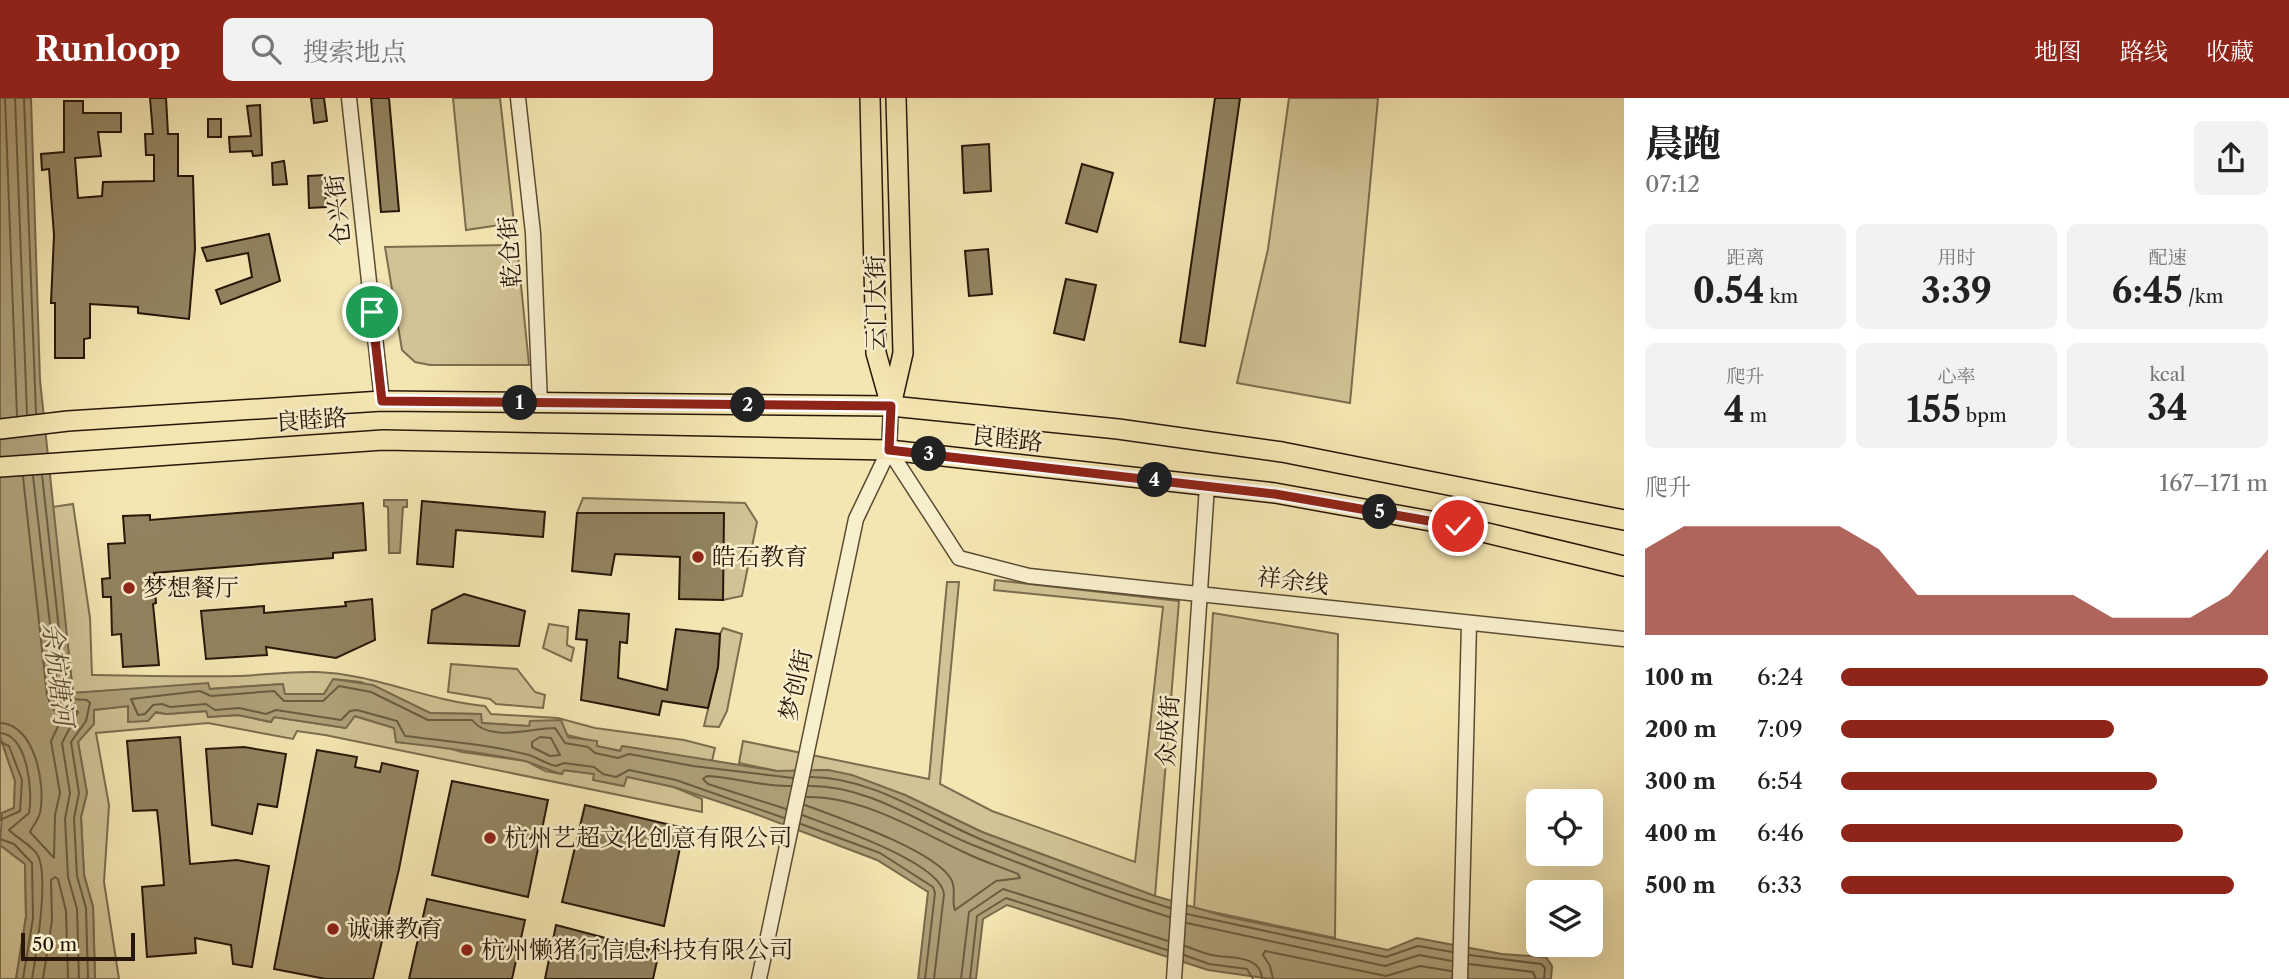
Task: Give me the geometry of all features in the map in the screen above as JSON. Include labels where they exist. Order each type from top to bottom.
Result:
[{"type":"main road","name":"云门大街","points":[[870,98],[876,353],[891,406]]},
{"type":"main road","name":"云门大街","points":[[891,406],[903,353],[896,98]]},
{"type":"main road","name":"良睦路","points":[[0,429],[68,421],[382,401],[891,406],[1118,429],[1282,452],[1624,520]]},
{"type":"main road","name":"良睦路","points":[[0,467],[383,440],[889,450],[1275,494],[1458,526],[1624,566]]},
{"type":"street","name":"仓兴街","points":[[349,98],[382,401]]},
{"type":"street","name":"乾仓街","points":[[518,98],[533,233],[540,403]]},
{"type":"street","name":"梦创街","points":[[759,979],[805,750],[856,519],[889,450],[891,406]]},
{"type":"street","name":"祥余线","points":[[889,450],[958,558],[1029,576],[1201,593],[1469,625],[1624,639]]},
{"type":"street","name":"众成街","points":[[1174,972],[1207,486]]},
{"type":"street","points":[[1460,979],[1469,625]]},
{"type":"shaded area","points":[[453,98],[500,98],[514,223],[466,230]]},
{"type":"shaded area","points":[[1289,98],[1378,98],[1350,403],[1237,383],[1268,249]]},
{"type":"shaded area","points":[[517,245],[529,365],[430,365],[415,362],[402,350],[385,247]]},
{"type":"shaded area","points":[[583,498],[745,503],[757,522],[742,596],[723,600],[723,513],[577,513]]},
{"type":"shaded area","points":[[73,504],[90,618],[92,675],[247,676],[307,672],[339,674],[443,699],[485,706],[491,714],[558,718],[595,728],[684,740],[715,748],[712,761],[623,746],[621,751],[596,746],[597,742],[529,726],[481,723],[481,714],[430,713],[361,682],[334,679],[324,694],[284,694],[282,684],[209,689],[208,684],[73,693],[52,507]]},
{"type":"shaded area","points":[[995,580],[1179,601],[1155,896],[982,832],[905,795],[828,770],[777,771],[739,763],[743,741],[929,779],[947,582],[959,582],[940,784],[992,811],[1135,862],[1163,607],[994,590]]},
{"type":"shaded area","points":[[1213,613],[1338,634],[1335,938],[1194,908]]},
{"type":"shaded area","points":[[549,624],[568,627],[567,645],[574,648],[571,661],[543,648]]},
{"type":"shaded area","points":[[723,628],[742,634],[727,711],[719,727],[704,726],[718,667],[720,634]]},
{"type":"shaded area","points":[[451,664],[517,669],[535,692],[545,695],[543,708],[496,704],[490,699],[448,692]]},
{"type":"shaded area","points":[[129,706],[129,710],[167,714],[207,711],[208,717],[238,715],[271,722],[274,717],[345,728],[354,716],[395,728],[396,742],[434,744],[462,752],[526,761],[545,771],[562,774],[563,770],[594,774],[594,780],[623,786],[626,776],[674,787],[702,799],[702,812],[297,731],[293,739],[208,723],[96,733],[109,805],[104,882],[119,979],[95,979],[93,907],[84,875],[81,817],[87,793],[78,742],[93,710]]},
{"type":"shaded area","points":[[0,736],[15,781],[14,808],[2,813],[0,821]]},
{"type":"shaded area","points":[[0,845],[25,864],[26,917],[16,979],[0,979]]},
{"type":"water","name":"余杭塘河","points":[[0,98],[31,98],[40,380],[73,693],[208,683],[210,689],[283,684],[285,694],[324,694],[333,679],[373,685],[430,713],[481,714],[482,723],[529,726],[530,721],[561,720],[568,737],[597,741],[597,746],[620,751],[622,746],[777,771],[828,770],[852,775],[905,795],[982,832],[1155,896],[1224,916],[1388,950],[1417,938],[1502,954],[1546,957],[1552,966],[1551,979],[1271,979],[1208,970],[1007,905],[983,919],[976,979],[918,979],[928,892],[877,860],[750,812],[674,787],[627,777],[624,786],[593,780],[594,774],[564,770],[562,774],[521,760],[396,742],[394,728],[355,716],[346,728],[274,717],[271,722],[238,715],[208,717],[206,711],[167,714],[156,712],[148,721],[128,722],[128,706],[94,710],[94,724],[78,742],[87,793],[81,817],[84,875],[93,907],[95,979],[16,979],[26,917],[25,864],[0,845],[2,813],[14,808],[15,781],[0,736]]},
{"type":"water","points":[[384,500],[407,500],[407,507],[403,507],[400,553],[389,553],[388,507],[384,506]]},
{"type":"building","points":[[150,98],[166,98],[168,134],[178,134],[178,176],[193,176],[195,249],[189,319],[138,313],[138,307],[90,304],[90,338],[84,339],[84,358],[55,358],[55,303],[51,303],[54,235],[49,169],[42,170],[41,154],[64,152],[64,101],[83,101],[83,113],[121,113],[121,132],[98,132],[101,156],[75,158],[78,198],[102,196],[103,182],[154,181],[154,155],[146,155],[145,134],[153,134]]},
{"type":"building","points":[[311,98],[324,98],[327,121],[314,123]]},
{"type":"building","points":[[371,98],[389,98],[399,211],[381,212]]},
{"type":"building","points":[[1215,98],[1240,98],[1205,346],[1180,342]]},
{"type":"building","points":[[260,105],[262,155],[253,156],[252,151],[230,152],[229,137],[251,136],[247,106]]},
{"type":"building","points":[[208,119],[221,119],[221,137],[208,137]]},
{"type":"building","points":[[989,144],[991,191],[964,193],[962,146]]},
{"type":"building","points":[[284,161],[287,184],[273,185],[272,163]]},
{"type":"building","points":[[1082,164],[1113,173],[1097,232],[1066,223]]},
{"type":"building","points":[[325,175],[326,207],[309,208],[308,176]]},
{"type":"building","points":[[269,234],[280,281],[221,304],[216,290],[252,277],[248,253],[207,261],[202,248]]},
{"type":"building","points":[[988,249],[992,294],[969,296],[965,251]]},
{"type":"building","points":[[1066,279],[1096,285],[1084,340],[1054,333]]},
{"type":"building","points":[[422,501],[545,512],[543,537],[456,530],[453,567],[417,564]]},
{"type":"building","points":[[363,503],[366,550],[333,553],[333,558],[154,573],[156,603],[153,604],[159,665],[123,667],[121,634],[112,635],[111,597],[103,597],[102,579],[110,578],[108,544],[125,543],[123,516],[150,515],[150,520]]},
{"type":"building","name":"皓石教育","points":[[577,513],[724,513],[723,600],[679,599],[680,557],[615,554],[611,575],[572,571]]},
{"type":"building","points":[[464,594],[525,611],[519,646],[428,643],[432,610]]},
{"type":"building","points":[[372,599],[375,640],[336,658],[266,647],[267,655],[206,659],[201,611],[264,606],[264,613],[346,606],[345,602]]},
{"type":"building","points":[[579,610],[629,614],[627,643],[620,642],[618,678],[667,690],[676,629],[720,634],[718,667],[708,708],[662,701],[659,715],[581,700],[587,640],[576,639]]},
{"type":"building","points":[[180,737],[190,864],[237,860],[269,866],[252,967],[233,964],[231,945],[195,938],[196,953],[147,957],[142,887],[164,885],[160,837],[157,810],[133,811],[127,741]]},
{"type":"building","points":[[244,747],[286,754],[277,807],[258,804],[252,834],[212,825],[206,749]]},
{"type":"building","points":[[317,750],[357,757],[355,767],[380,772],[382,763],[418,771],[399,869],[373,979],[326,979],[274,969]]},
{"type":"building","name":"杭州艺超文化创意有限公司","points":[[452,781],[548,800],[528,897],[432,875]]},
{"type":"building","points":[[585,805],[684,828],[664,926],[562,902]]},
{"type":"building","name":"杭州懒猪行信息科技有限公司","points":[[427,899],[525,920],[512,979],[409,979]]},
{"type":"building","points":[[556,925],[659,952],[653,979],[545,979]]},
{"type":"place","name":"皓石教育","points":[[698,557]]},
{"type":"place","name":"梦想餐厅","points":[[129,588]]},
{"type":"place","name":"杭州艺超文化创意有限公司","points":[[490,838]]},
{"type":"place","name":"诚谦教育","points":[[333,929]]},
{"type":"place","name":"杭州懒猪行信息科技有限公司","points":[[467,950]]},
{"type":"route","points":[[372,312],[382,401],[891,406],[889,450],[1275,494],[1458,526]]}]
